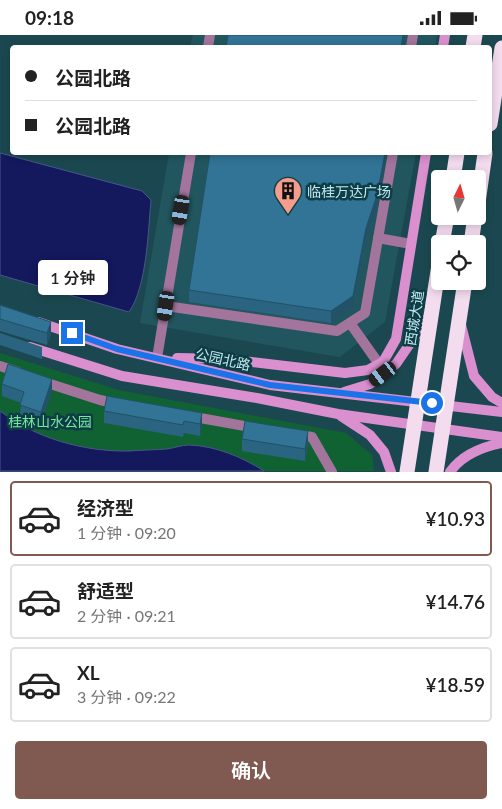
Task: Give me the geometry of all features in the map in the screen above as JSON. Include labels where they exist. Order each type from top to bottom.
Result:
[{"type":"highway","points":[[492,111],[502,47]]},
{"type":"highway","points":[[454,170],[457,155]]},
{"type":"highway","points":[[483,170],[486,155]]},
{"type":"highway","name":"西城大道","points":[[407,471],[435,290]]},
{"type":"highway","points":[[436,471],[464,290]]},
{"type":"main road","points":[[157,358],[226,359],[345,373],[368,370],[383,362],[396,339],[426,155]]},
{"type":"main road","points":[[341,393],[370,384],[396,364],[431,313]]},
{"type":"main road","points":[[459,318],[474,377],[492,397],[502,403]]},
{"type":"main road","name":"公园北路","points":[[27,319],[117,349],[270,385],[502,412]]},
{"type":"main road","points":[[19,344],[122,376],[257,398],[338,414],[502,437]]},
{"type":"main road","points":[[338,414],[370,435],[384,452],[391,471]]},
{"type":"main road","points":[[450,471],[471,453],[487,446],[502,443]]},
{"type":"street","points":[[157,358],[191,155]]},
{"type":"street","points":[[166,306],[337,331],[350,323],[365,313],[393,155]]},
{"type":"street","points":[[378,238],[412,244]]},
{"type":"street","points":[[350,323],[379,364]]},
{"type":"street","points":[[0,366],[100,401],[129,405]]},
{"type":"street","points":[[177,414],[264,429]]},
{"type":"street","points":[[283,432],[312,437],[332,471]]},
{"type":"shaded area","points":[[193,35],[437,35],[435,45],[190,45]]},
{"type":"shaded area","points":[[0,153],[142,191],[151,200],[143,274],[140,288],[129,312],[0,275]]},
{"type":"shaded area","name":"临桂万达广场","points":[[169,155],[416,155],[385,322],[340,357],[140,323]]},
{"type":"shaded area","points":[[0,411],[14,421],[44,436],[78,446],[112,451],[129,451],[167,449],[186,445],[199,446],[228,453],[264,471],[0,471]]},
{"type":"green space","name":"桂林山水公园","points":[[0,353],[119,390],[346,433],[372,455],[374,471],[0,471]]},
{"type":"building","points":[[228,35],[403,35],[401,45],[226,45]]},
{"type":"building","name":"临桂万达广场","points":[[210,155],[385,155],[377,195],[366,228],[353,296],[331,311],[189,290]]},
{"type":"building","points":[[0,305],[51,322],[47,333],[0,319]]},
{"type":"building","points":[[8,364],[52,379],[41,412],[20,405],[24,392],[2,384]]},
{"type":"building","points":[[107,396],[202,413],[200,424],[184,421],[183,425],[104,411]]},
{"type":"building","points":[[245,421],[308,431],[305,449],[242,439]]},
{"type":"place","name":"临桂万达广场","points":[[288,215]]},
{"type":"route","points":[[72,333],[117,349],[270,385],[432,403]]}]
